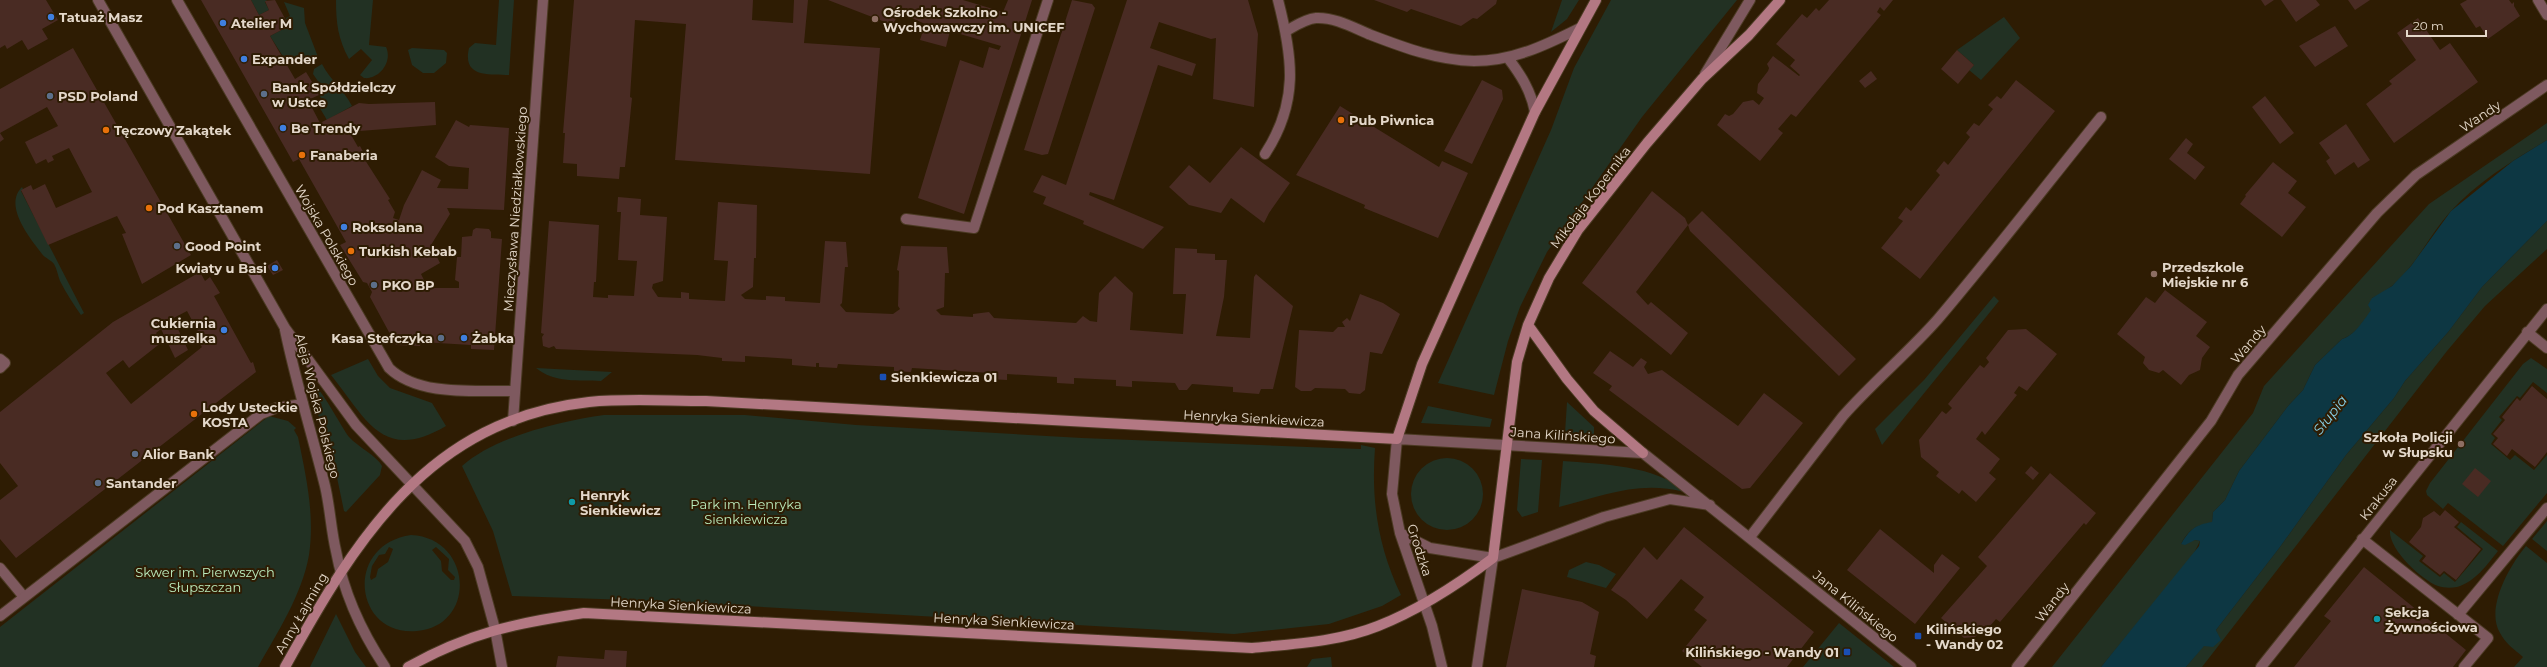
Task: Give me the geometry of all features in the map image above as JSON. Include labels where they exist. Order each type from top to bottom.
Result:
[{"type":"main road","points":[[1397,439],[1422,364],[1536,112],[1596,0]]},
{"type":"main road","name":"Mikołaja Kopernika","points":[[1493,558],[1517,362],[1528,325],[1549,278],[1578,230],[1702,79],[1749,35],[1780,0]]},
{"type":"main road","points":[[1528,325],[1567,379],[1594,411],[1643,453]]},
{"type":"main road","name":"Henryka Sienkiewicza","points":[[413,483],[462,444],[513,420],[557,407],[632,399],[1397,439]]},
{"type":"main road","name":"Anny Łajming","points":[[285,667],[340,572],[362,540],[394,501],[413,483]]},
{"type":"main road","name":"Henryka Sienkiewicza","points":[[408,667],[451,645],[495,629],[592,613],[1252,648],[1300,643],[1348,635],[1378,626],[1457,585],[1493,558]]},
{"type":"street","points":[[98,0],[285,328]]},
{"type":"street","name":"Wojska Polskiego","points":[[177,0],[389,368],[398,376],[424,385],[452,389],[515,391]]},
{"type":"street","name":"Mieczysława Niedziałkowskiego","points":[[513,420],[544,0]]},
{"type":"street","points":[[906,219],[974,228],[1048,0]]},
{"type":"street","points":[[1265,154],[1280,127],[1289,97],[1291,60],[1286,31],[1278,0]]},
{"type":"street","name":"Mikołaja Kopernika","points":[[1702,79],[1750,0]]},
{"type":"street","points":[[2538,0],[2547,15]]},
{"type":"street","points":[[1286,31],[1307,20],[1326,19],[1433,56],[1474,61],[1508,58],[1540,48],[1580,28]]},
{"type":"street","points":[[1508,58],[1525,82],[1536,112]]},
{"type":"street","name":"Wandy","points":[[2017,667],[2211,421],[2238,375],[2377,213],[2416,175],[2547,85]]},
{"type":"street","points":[[1750,537],[1843,416],[1858,399],[1905,356],[1938,318],[2101,117]]},
{"type":"street","name":"Krakusa","points":[[2261,667],[2527,332],[2547,309]]},
{"type":"street","name":"Aleja Wojska Polskiego","points":[[285,328],[293,372],[325,487],[340,572],[353,612],[385,667]]},
{"type":"street","name":"Aleja Wojska Polskiego","points":[[285,328],[356,425],[413,483],[456,530],[472,552],[495,629],[502,667]]},
{"type":"street","points":[[2527,332],[2547,348]]},
{"type":"street","points":[[0,359],[5,363],[0,368]]},
{"type":"street","points":[[0,616],[261,414],[276,408],[303,404]]},
{"type":"street","name":"Jana Kilińskiego","points":[[1397,439],[1506,444],[1643,453],[1710,504],[1911,667]]},
{"type":"street","name":"Grodzka","points":[[1397,439],[1392,494],[1400,533],[1424,603],[1442,667]]},
{"type":"street","points":[[1400,533],[1430,548],[1493,558],[1604,516],[1670,499],[1710,504]]},
{"type":"street","points":[[2458,615],[2547,508]]},
{"type":"street","points":[[2362,539],[2488,638],[2464,667]]},
{"type":"street","points":[[1477,667],[1493,558]]},
{"type":"street","points":[[0,568],[24,597]]},
{"type":"green space","points":[[251,0],[267,0],[265,2],[269,10],[259,15]]},
{"type":"green space","points":[[336,0],[373,0],[369,45],[386,47],[388,53],[386,64],[375,76],[364,78],[360,75],[372,60],[361,49],[349,59],[342,45],[338,31]]},
{"type":"green space","points":[[499,0],[514,0],[509,75],[486,74],[479,72],[469,65],[468,58],[469,48],[475,43],[496,45]]},
{"type":"green space","points":[[1562,0],[1579,0],[1567,19],[1551,32]]},
{"type":"green space","points":[[1611,0],[1737,0],[1642,117],[1547,252],[1520,307],[1508,341],[1494,395],[1438,383],[1551,130],[1574,68]]},
{"type":"green space","points":[[284,2],[304,8],[305,23],[318,57],[293,66],[287,56],[284,58],[270,36],[289,26],[286,18],[290,16]]},
{"type":"green space","points":[[2004,17],[2020,38],[1981,80],[1969,70],[1974,65],[1957,50]]},
{"type":"green space","points":[[412,48],[444,50],[447,53],[446,63],[434,73],[423,73],[412,65],[408,50]]},
{"type":"green space","points":[[322,64],[352,106],[327,120],[318,105],[323,102],[317,90],[322,87],[313,74],[314,69]]},
{"type":"green space","points":[[2547,123],[2547,140],[2496,172],[2461,200],[2441,222],[2407,271],[2385,291],[2372,298],[2371,311],[2363,323],[2350,335],[2342,339],[2315,365],[2303,390],[2288,406],[2239,471],[2225,500],[2213,512],[2212,523],[2202,525],[2190,531],[2184,539],[2181,544],[2195,540],[2200,541],[2192,557],[2101,667],[2052,667],[2253,413],[2264,386],[2429,204]]},
{"type":"green space","points":[[22,187],[23,189],[21,191],[84,313],[81,315],[62,285],[54,264],[42,254],[20,222],[15,203],[17,195]]},
{"type":"green space","points":[[2547,221],[2547,249],[2485,306],[2447,351],[2202,667],[2186,667],[2204,645],[2220,640],[2216,630],[2280,547],[2346,455],[2394,398],[2405,381],[2449,331],[2482,287]]},
{"type":"green space","points":[[1994,296],[1999,301],[1882,445],[1875,429],[1924,380]]},
{"type":"green space","points":[[2531,358],[2547,369],[2547,393],[2533,382],[2520,398],[2517,396],[2499,417],[2502,420],[2491,434],[2495,438],[2491,444],[2510,460],[2515,455],[2534,470],[2547,455],[2547,493],[2503,546],[2448,503],[2443,509],[2427,495],[2426,491],[2430,483],[2523,364]]},
{"type":"green space","points":[[368,359],[378,376],[390,388],[432,403],[446,426],[424,436],[407,440],[391,438],[378,431],[355,407],[331,375]]},
{"type":"green space","points":[[536,368],[612,372],[601,381],[567,380],[543,373]]},
{"type":"green space","points":[[312,383],[321,392],[349,437],[380,462],[382,466],[380,475],[346,512],[344,511],[330,444],[308,390],[307,385]]},
{"type":"green space","points":[[1567,402],[1594,427],[1594,434],[1565,433]]},
{"type":"green space","points":[[1428,406],[1492,419],[1490,427],[1421,423]]},
{"type":"green space","name":"Park im. Henryka Sienkiewicza","points":[[604,415],[745,415],[856,425],[1082,438],[1361,449],[1361,445],[1375,448],[1374,487],[1378,523],[1387,559],[1401,595],[1382,606],[1329,624],[1234,634],[659,601],[512,596],[493,531],[462,466],[476,455],[510,438],[569,421]]},
{"type":"green space","name":"Skwer im. Pierwszych Słupszczan","points":[[269,416],[288,421],[296,428],[294,430],[298,437],[309,496],[311,540],[306,570],[301,585],[281,627],[258,667],[0,667],[0,627]]},
{"type":"green space","points":[[1447,458],[1461,461],[1473,468],[1480,480],[1483,494],[1480,508],[1473,520],[1461,527],[1447,530],[1433,527],[1421,520],[1414,508],[1411,494],[1414,480],[1421,468],[1433,461]]},
{"type":"green space","points":[[1521,459],[1542,460],[1538,512],[1522,517],[1517,510]]},
{"type":"green space","points":[[1563,461],[1610,465],[1644,471],[1673,483],[1684,492],[1652,488],[1636,489],[1606,494],[1559,507]]},
{"type":"green space","points":[[2547,521],[2547,551],[2532,539]]},
{"type":"green space","points":[[2461,522],[2498,551],[2475,577],[2457,587],[2440,587],[2431,583],[2407,563],[2394,546],[2391,538],[2390,530],[2423,556],[2419,561],[2440,577],[2444,573],[2455,582],[2483,549],[2457,527]]},
{"type":"green space","points":[[411,535],[432,540],[447,551],[456,565],[460,582],[458,599],[450,614],[437,626],[417,631],[396,629],[380,620],[369,606],[365,589],[366,571],[374,555],[389,542]],"holes":[[[389,547],[393,549],[388,562],[378,569],[376,577],[371,580],[370,577],[372,566],[379,555],[385,554]],[[436,547],[449,559],[448,570],[455,577],[454,580],[451,580],[442,571],[441,561],[432,550]]]},
{"type":"green space","points":[[2526,546],[2547,563],[2547,667],[2514,667],[2523,657],[2505,640],[2496,623],[2495,612],[2501,587],[2513,564]]},
{"type":"green space","points":[[1586,562],[1599,565],[1616,574],[1606,588],[1567,577],[1569,570]]},
{"type":"green space","points":[[336,614],[355,652],[366,667],[310,667]]},
{"type":"green space","points":[[1839,623],[1894,667],[1803,667]]},
{"type":"green space","points":[[1331,657],[1332,667],[1307,667],[1312,659]]},
{"type":"water","name":"Słupia","points":[[2547,140],[2547,221],[2482,287],[2449,331],[2405,381],[2394,398],[2346,455],[2280,547],[2216,630],[2221,640],[2213,647],[2204,646],[2186,667],[2101,667],[2199,546],[2200,541],[2195,540],[2185,545],[2181,544],[2190,531],[2194,528],[2212,522],[2213,512],[2225,500],[2239,471],[2288,406],[2303,390],[2315,365],[2342,339],[2351,335],[2371,310],[2368,305],[2372,298],[2392,286],[2411,266],[2451,211],[2513,161]]},
{"type":"building","points":[[0,0],[46,0],[58,20],[42,29],[48,39],[28,50],[22,40],[7,49],[5,45],[0,48]]},
{"type":"building","points":[[201,0],[251,0],[259,15],[269,10],[265,1],[275,0],[289,26],[270,36],[295,79],[306,72],[317,90],[319,95],[308,100],[320,123],[359,103],[435,102],[436,125],[360,131],[346,126],[344,131],[350,133],[358,147],[360,146],[367,159],[365,160],[390,199],[388,200],[395,212],[393,218],[399,220],[404,205],[422,170],[441,180],[437,188],[468,189],[469,168],[449,166],[435,157],[456,120],[469,127],[470,125],[509,128],[504,210],[447,208],[450,214],[431,245],[440,263],[421,274],[426,284],[432,288],[459,288],[459,282],[455,280],[457,257],[461,257],[462,237],[472,236],[473,230],[476,228],[489,229],[491,232],[491,238],[502,239],[494,350],[471,349],[471,345],[421,342],[420,346],[396,345],[370,297],[372,292],[367,283],[363,282],[340,245],[346,242],[299,159],[293,162]]},
{"type":"building","points":[[574,0],[753,0],[752,20],[793,23],[794,0],[808,0],[804,43],[880,48],[870,174],[675,160],[686,24],[635,20],[630,97],[632,98],[625,167],[620,167],[619,179],[577,176],[577,164],[563,163],[565,133],[563,133]]},
{"type":"building","points":[[828,0],[963,0],[1003,12],[1008,0],[1032,0],[964,214],[918,198],[960,60],[983,68],[989,47],[999,50],[1001,46],[950,31],[946,47],[920,40],[925,24],[899,12],[893,25]]},
{"type":"building","points":[[1072,0],[1092,4],[1095,8],[1048,154],[1042,155],[1024,150]]},
{"type":"building","points":[[1127,0],[1248,0],[1258,34],[1254,107],[1213,99],[1216,38],[1211,39],[1159,22],[1150,48],[1196,64],[1192,76],[1158,65],[1114,200],[1090,192],[1089,195],[1164,227],[1143,249],[1083,224],[1084,221],[1043,204],[1046,197],[1033,192],[1042,175],[1066,185]]},
{"type":"building","points":[[1374,0],[1497,0],[1496,4],[1477,19],[1473,18],[1461,26],[1411,9],[1407,12]]},
{"type":"building","points":[[1829,0],[1893,0],[1884,11],[1880,7],[1877,12],[1881,15],[1796,117],[1791,114],[1778,129],[1783,133],[1760,161],[1717,125],[1725,114],[1729,116],[1733,114],[1743,102],[1753,100],[1759,105],[1764,98],[1757,93],[1758,84],[1768,71],[1769,68],[1767,64],[1773,56],[1799,76],[1800,75],[1790,66],[1795,60],[1776,44],[1802,14],[1807,18],[1816,8],[1819,11]]},
{"type":"building","points":[[2261,0],[2274,0],[2265,6]]},
{"type":"building","points":[[2281,0],[2316,0],[2320,5],[2296,22]]},
{"type":"building","points":[[2348,0],[2370,0],[2355,10]]},
{"type":"building","points":[[2467,0],[2509,0],[2512,4],[2514,2],[2514,6],[2520,16],[2488,39],[2480,26],[2476,28],[2460,4]]},
{"type":"building","points":[[2418,18],[2440,50],[2450,43],[2478,82],[2394,143],[2366,104],[2392,84],[2389,81],[2416,60],[2397,33]]},
{"type":"building","points":[[2335,26],[2348,46],[2315,67],[2299,46]]},
{"type":"building","points":[[73,48],[191,255],[142,284],[122,234],[126,233],[117,216],[48,245],[21,190],[31,185],[33,190],[45,184],[56,208],[92,192],[69,148],[52,156],[54,160],[48,163],[46,159],[36,164],[25,142],[58,126],[47,107],[0,133],[0,89]]},
{"type":"building","points":[[1957,50],[1974,65],[1958,84],[1941,69]]},
{"type":"building","points":[[1871,71],[1877,79],[1865,88],[1859,81]]},
{"type":"building","points":[[1482,80],[1502,90],[1503,99],[1472,164],[1444,151]]},
{"type":"building","points":[[2016,80],[2055,111],[1920,279],[1881,248],[1903,221],[1898,218],[1906,207],[1911,211],[1940,175],[1936,171],[1944,161],[1948,165],[1970,137],[1966,133],[1974,123],[1979,126],[1993,109],[1988,105],[1997,96],[2001,99]]},
{"type":"building","points":[[2265,96],[2294,133],[2280,144],[2252,107]]},
{"type":"building","points":[[1340,106],[1439,167],[1442,161],[1468,173],[1438,238],[1364,208],[1365,205],[1296,175]]},
{"type":"building","points":[[2346,124],[2370,160],[2358,168],[2354,162],[2335,175],[2326,161],[2330,158],[2319,143]]},
{"type":"building","points":[[0,133],[4,139],[0,142]]},
{"type":"building","points":[[2186,138],[2193,144],[2187,153],[2205,167],[2195,180],[2169,159]]},
{"type":"building","points":[[1241,147],[1290,183],[1269,213],[1264,223],[1231,198],[1221,213],[1189,205],[1169,187],[1189,165],[1210,183]]},
{"type":"building","points":[[2273,162],[2297,181],[2288,193],[2306,207],[2282,237],[2240,204],[2246,196],[2245,195]]},
{"type":"building","points":[[1652,191],[1685,218],[1688,225],[1636,292],[1648,305],[1651,302],[1688,333],[1671,355],[1582,283]]},
{"type":"building","points":[[618,197],[641,199],[640,215],[667,217],[663,281],[653,284],[652,288],[658,297],[681,298],[681,292],[689,293],[689,299],[725,301],[728,261],[714,260],[718,202],[757,205],[756,258],[754,258],[753,287],[741,295],[745,299],[766,300],[766,296],[785,297],[785,301],[820,303],[825,241],[846,242],[848,267],[845,267],[842,303],[840,305],[846,312],[893,314],[900,309],[898,306],[899,271],[897,270],[901,246],[947,247],[949,273],[945,273],[944,307],[936,310],[941,315],[973,317],[973,314],[989,312],[994,318],[1076,323],[1083,316],[1090,321],[1097,322],[1099,293],[1115,276],[1133,293],[1130,330],[1183,334],[1186,294],[1173,294],[1175,248],[1197,249],[1197,253],[1215,254],[1215,260],[1227,260],[1224,297],[1216,336],[1250,338],[1254,277],[1256,274],[1293,306],[1273,389],[1261,389],[1259,394],[1233,392],[1233,387],[1192,384],[1187,390],[1179,390],[1175,383],[1132,381],[1132,387],[1116,386],[1116,380],[1074,378],[1074,384],[1057,383],[1057,377],[1007,374],[1007,380],[990,379],[990,373],[912,368],[911,372],[894,371],[894,367],[838,364],[837,368],[819,367],[819,363],[816,363],[816,367],[792,365],[792,359],[745,356],[745,362],[722,361],[722,358],[697,355],[556,349],[554,346],[549,348],[543,346],[542,337],[544,334],[541,333],[549,221],[599,225],[596,282],[594,282],[593,297],[608,298],[608,295],[634,296],[637,261],[618,260],[621,212],[617,212]]},
{"type":"building","points":[[1702,211],[1856,359],[1839,376],[1690,231],[1688,225]]},
{"type":"building","name":"Kwiaty u Basi","points":[[277,260],[283,270],[273,275],[267,266]]},
{"type":"building","points":[[200,272],[205,281],[210,277],[220,293],[214,296],[251,363],[253,362],[256,372],[16,558],[0,539],[0,500],[18,486],[0,463],[0,412],[113,322]],"holes":[[[187,311],[200,335],[195,338],[202,347],[131,404],[106,373],[123,360],[129,368],[162,342],[156,333],[161,329],[175,358],[188,350],[177,327],[166,322]]]},
{"type":"building","name":"Przedszkole Miejskie nr 6","points":[[2165,290],[2207,322],[2196,336],[2210,347],[2202,358],[2200,370],[2189,375],[2181,385],[2163,370],[2159,373],[2149,370],[2143,363],[2145,357],[2117,334],[2146,297],[2155,303]]},
{"type":"building","points":[[1360,294],[1383,303],[1400,314],[1382,354],[1370,352],[1365,390],[1360,394],[1349,393],[1345,389],[1315,388],[1311,391],[1301,391],[1295,387],[1299,330],[1333,332],[1338,327],[1345,327],[1342,322],[1347,318],[1350,321]]},
{"type":"building","points":[[2026,329],[2057,354],[2027,391],[2019,386],[2014,393],[2017,395],[1985,435],[1982,431],[1976,439],[2000,459],[1989,473],[1996,479],[1976,502],[1962,490],[1959,494],[1936,476],[1939,472],[1921,457],[1919,440],[1942,411],[1946,414],[1952,408],[1948,404],[1980,365],[1984,368],[1989,362],[1986,358],[2008,330]]},
{"type":"building","points":[[1610,351],[1633,367],[1641,358],[1647,362],[1644,367],[1648,374],[1662,370],[1738,426],[1764,393],[1803,423],[1750,488],[1742,489],[1609,390],[1612,386],[1593,373]]},
{"type":"building","points":[[2532,386],[2547,399],[2547,452],[2535,467],[2512,449],[2507,456],[2493,444],[2498,438],[2493,434],[2505,420],[2502,417],[2517,398],[2520,401]]},
{"type":"building","points":[[2031,466],[2039,473],[2033,480],[2025,473]]},
{"type":"building","points":[[2475,468],[2491,481],[2478,497],[2462,484]]},
{"type":"building","points":[[2050,473],[2096,513],[2086,525],[2084,523],[2000,622],[1996,619],[1990,626],[1993,629],[1986,636],[1978,634],[1975,637],[1964,638],[1941,618],[1987,566],[1978,557]]},
{"type":"building","points":[[2445,510],[2459,522],[2454,527],[2481,549],[2456,580],[2444,571],[2440,575],[2422,561],[2426,556],[2409,542],[2421,527],[2423,518],[2434,511],[2440,516]]},
{"type":"building","points":[[1684,527],[1814,632],[1787,667],[1702,667],[1682,651],[1707,620],[1694,610],[1704,597],[1681,579],[1647,619],[1626,600],[1611,590],[1644,547],[1657,560]]},
{"type":"building","points":[[1880,529],[1934,573],[1934,565],[1942,554],[1960,568],[1915,624],[1847,570]]},
{"type":"building","name":"Sekcja Żywnościowa","points":[[2364,567],[2466,650],[2453,667],[2294,667],[2331,621],[2324,616]]},
{"type":"building","points":[[1522,589],[1582,602],[1599,612],[1590,654],[1596,656],[1594,667],[1506,667]]},
{"type":"building","points":[[605,650],[627,651],[626,667],[556,667],[558,656],[604,659]]},
{"type":"place","name":"Tatuaż Masz","points":[[51,17]]},
{"type":"place","name":"Ośrodek Szkolno - Wychowawczy im. UNICEF","points":[[875,19]]},
{"type":"place","name":"Atelier M","points":[[223,23]]},
{"type":"place","name":"Expander","points":[[244,59]]},
{"type":"place","name":"Bank Spółdzielczy w Ustce","points":[[264,94]]},
{"type":"place","name":"PSD Poland","points":[[50,96]]},
{"type":"place","name":"Pub Piwnica","points":[[1341,120]]},
{"type":"place","name":"Be Trendy","points":[[283,128]]},
{"type":"place","name":"Tęczowy Zakątek","points":[[106,130]]},
{"type":"place","name":"Fanaberia","points":[[302,155]]},
{"type":"place","name":"Pod Kasztanem","points":[[149,208]]},
{"type":"place","name":"Roksolana","points":[[344,227]]},
{"type":"place","name":"Good Point","points":[[177,246]]},
{"type":"place","name":"Turkish Kebab","points":[[351,251]]},
{"type":"place","name":"Kwiaty u Basi","points":[[275,268]]},
{"type":"place","name":"Przedszkole Miejskie nr 6","points":[[2154,274]]},
{"type":"place","name":"PKO BP","points":[[374,285]]},
{"type":"place","name":"Cukiernia muszelka","points":[[224,330]]},
{"type":"place","name":"Kasa Stefczyka","points":[[441,338]]},
{"type":"place","name":"Żabka","points":[[464,338]]},
{"type":"place","name":"Sienkiewicza 01","points":[[883,377]]},
{"type":"place","name":"Lody Usteckie KOSTA","points":[[194,414]]},
{"type":"place","name":"Szkoła Policji w Słupsku","points":[[2461,444]]},
{"type":"place","name":"Alior Bank","points":[[135,454]]},
{"type":"place","name":"Santander","points":[[98,483]]},
{"type":"place","name":"Henryk Sienkiewicz","points":[[572,502]]},
{"type":"place","name":"Sekcja Żywnościowa","points":[[2377,619]]},
{"type":"place","name":"Kilińskiego - Wandy 02","points":[[1918,636]]},
{"type":"place","name":"Kilińskiego - Wandy 01","points":[[1847,652]]}]
